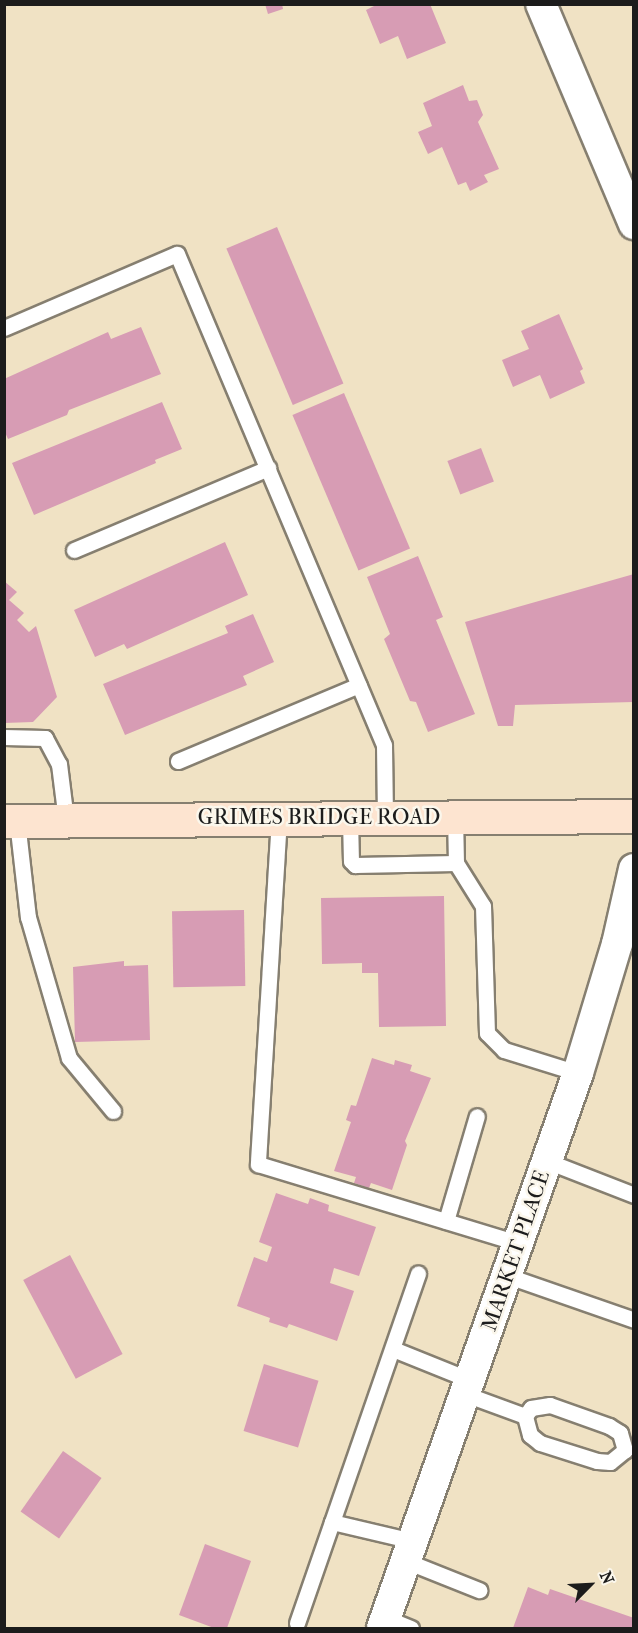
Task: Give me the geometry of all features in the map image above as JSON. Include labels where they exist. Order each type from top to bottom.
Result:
[{"type":"street","points":[[541,4],[633,224]]},
{"type":"street","name":"GRIMES BRIDGE ROAD","points":[[11,821],[633,816]]},
{"type":"street","name":"MARKET PLACE","points":[[393,1625],[410,1551],[578,1073],[617,944],[633,869]]},
{"type":"lane","points":[[4,328],[177,254],[384,745],[385,818]]},
{"type":"lane","points":[[74,550],[268,468]]},
{"type":"lane","points":[[178,761],[359,685]]},
{"type":"lane","points":[[4,737],[45,738],[59,764],[66,820]]},
{"type":"lane","points":[[455,817],[456,863],[483,906],[487,1033],[504,1050],[578,1073]]},
{"type":"lane","points":[[279,818],[258,1164],[518,1243]]},
{"type":"lane","points":[[350,818],[355,865],[456,863]]},
{"type":"lane","points":[[11,821],[28,917],[69,1058],[113,1111]]},
{"type":"lane","points":[[446,1221],[477,1116]]},
{"type":"lane","points":[[548,1161],[633,1195]]},
{"type":"lane","points":[[297,1623],[418,1273]]},
{"type":"lane","points":[[508,1276],[633,1320]]},
{"type":"lane","points":[[393,1349],[525,1416],[530,1435],[554,1448],[610,1462],[625,1450],[620,1433],[563,1409],[538,1406],[525,1416]]},
{"type":"lane","points":[[332,1522],[410,1551],[479,1590]]},
{"type":"building","points":[[265,4],[282,4],[283,9],[268,14]]},
{"type":"building","points":[[378,4],[430,4],[446,43],[407,59],[398,36],[380,44],[366,10]]},
{"type":"building","points":[[463,85],[469,101],[477,100],[483,115],[478,122],[499,169],[484,175],[488,182],[470,191],[466,182],[458,185],[442,147],[428,154],[418,132],[432,126],[423,103]]},
{"type":"building","points":[[277,227],[343,383],[293,405],[226,248]]},
{"type":"building","points":[[559,314],[583,369],[580,371],[585,383],[550,399],[540,375],[513,387],[502,360],[529,349],[521,331]]},
{"type":"building","points":[[141,327],[161,374],[69,410],[67,415],[8,439],[4,430],[4,379],[108,332],[111,339]]},
{"type":"building","points":[[344,393],[410,549],[358,570],[292,415]]},
{"type":"building","points":[[162,402],[182,449],[155,460],[156,463],[34,515],[12,463]]},
{"type":"building","points":[[481,448],[494,482],[460,495],[447,461]]},
{"type":"building","points":[[225,542],[248,595],[127,649],[124,644],[95,657],[74,610]]},
{"type":"building","points":[[418,556],[443,617],[436,620],[475,714],[428,732],[416,702],[410,701],[384,639],[390,634],[367,577]]},
{"type":"building","points":[[634,574],[634,702],[515,705],[513,726],[498,726],[465,622]]},
{"type":"building","points":[[4,581],[17,592],[9,600],[24,613],[17,620],[29,632],[36,626],[57,697],[33,722],[4,723]]},
{"type":"building","points":[[253,614],[274,662],[243,676],[247,685],[125,735],[103,684],[228,633],[225,626]]},
{"type":"building","points":[[444,896],[446,1026],[379,1027],[378,973],[362,973],[362,963],[322,964],[321,898]]},
{"type":"building","points":[[244,910],[245,986],[173,987],[172,911]]},
{"type":"building","points":[[124,961],[124,966],[148,965],[150,1040],[75,1042],[73,967]]},
{"type":"building","points":[[372,1058],[394,1065],[395,1060],[412,1065],[410,1071],[431,1078],[405,1141],[407,1145],[392,1190],[371,1183],[369,1188],[354,1183],[356,1177],[334,1171],[351,1122],[346,1120],[351,1105],[356,1106]]},
{"type":"building","points":[[276,1193],[308,1204],[310,1198],[329,1205],[328,1211],[376,1227],[359,1276],[334,1268],[330,1283],[354,1291],[337,1341],[289,1324],[287,1328],[269,1322],[270,1318],[237,1306],[254,1257],[267,1262],[272,1247],[259,1242]]},
{"type":"building","points":[[70,1255],[123,1354],[76,1379],[23,1280]]},
{"type":"building","points":[[264,1364],[319,1381],[298,1448],[244,1431]]},
{"type":"building","points":[[63,1451],[102,1478],[59,1539],[21,1512]]},
{"type":"building","points":[[205,1544],[251,1561],[227,1628],[214,1628],[179,1615]]},
{"type":"building","points":[[528,1587],[548,1595],[550,1589],[634,1618],[634,1628],[513,1628]]}]
